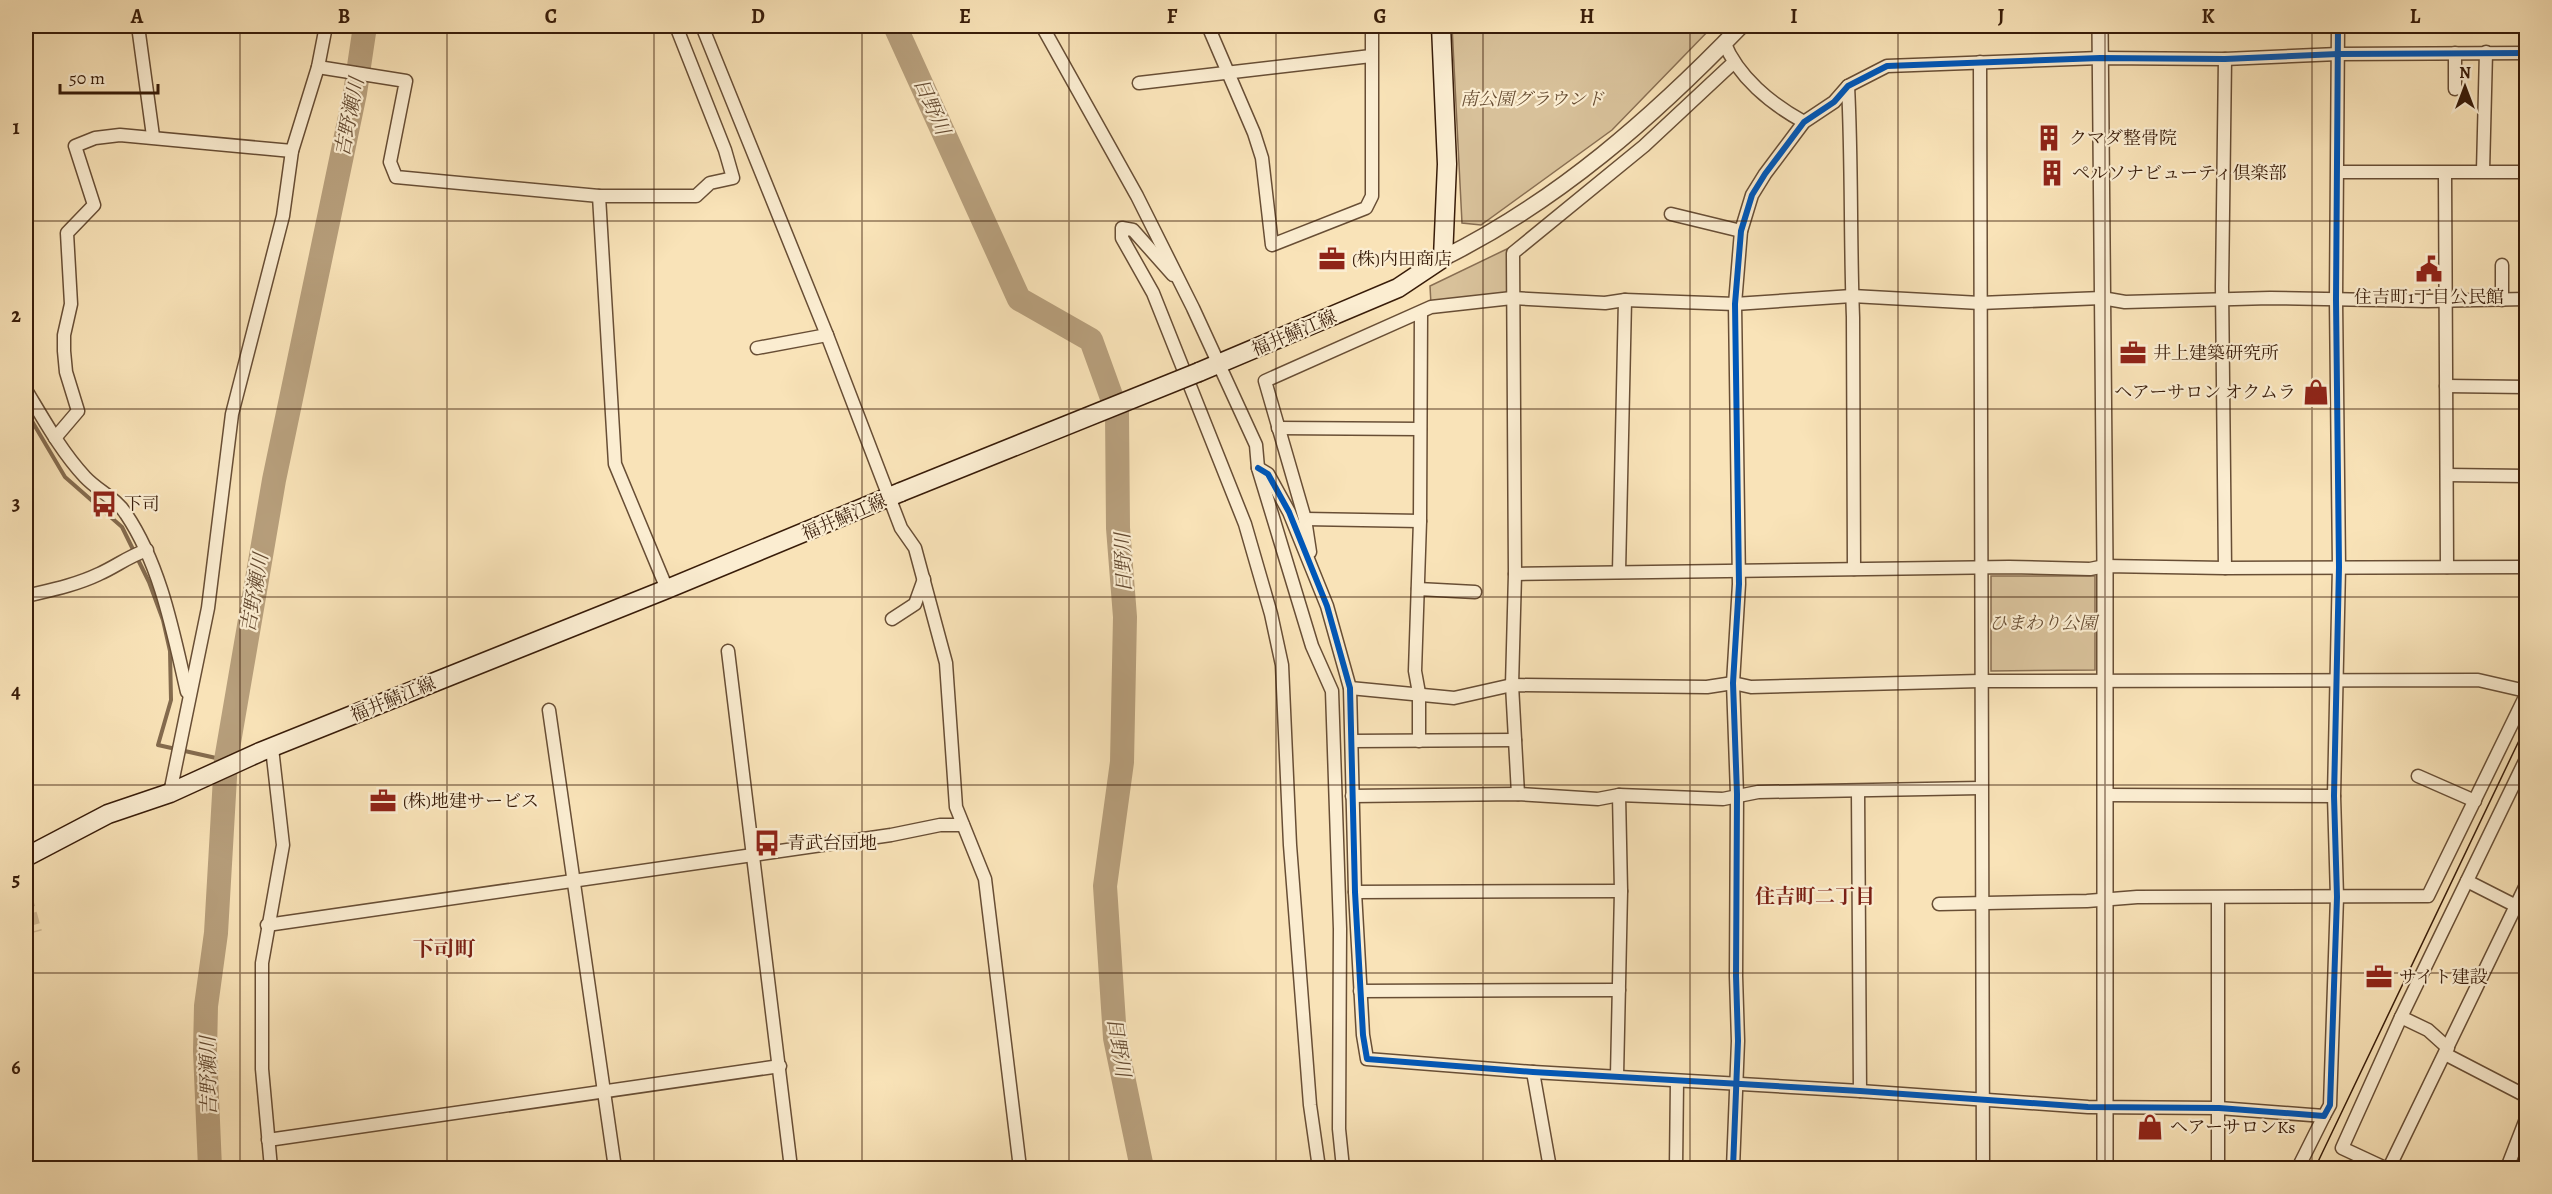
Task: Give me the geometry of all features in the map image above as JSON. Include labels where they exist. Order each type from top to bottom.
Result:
[{"type":"main road","points":[[1441,26],[1447,164],[1443,258]]},
{"type":"main road","name":"福井鯖江線","points":[[26,856],[108,814],[177,789],[266,750],[1219,364],[1398,288],[1443,258]]},
{"type":"street","points":[[138,26],[153,136]]},
{"type":"street","points":[[177,789],[188,696],[208,608],[232,414],[283,216],[292,152],[318,67],[326,26]]},
{"type":"street","points":[[318,67],[406,81],[390,162],[396,177],[599,196],[696,196],[710,183],[733,178],[725,150],[676,26]]},
{"type":"street","points":[[702,26],[827,335],[895,495],[901,528],[915,548],[924,578],[946,663],[956,807],[985,879],[1020,1168]]},
{"type":"street","points":[[1042,26],[1137,196],[1180,282],[1256,446],[1258,468],[1312,646],[1332,690],[1341,929],[1339,1129],[1343,1168]]},
{"type":"street","points":[[1208,26],[1254,133],[1262,158],[1272,245],[1366,208],[1372,196],[1372,26]]},
{"type":"street","points":[[1443,258],[1490,235],[1588,168],[1691,78],[1741,26]]},
{"type":"street","points":[[2100,26],[2105,566],[2105,1168]]},
{"type":"street","points":[[2298,1168],[2330,1105],[2337,897],[2334,795],[2339,567],[2336,300],[2338,26]]},
{"type":"street","points":[[1724,42],[1732,63],[1772,101],[1804,122]]},
{"type":"street","points":[[2483,171],[2486,52]]},
{"type":"street","points":[[2455,53],[2455,89]]},
{"type":"street","points":[[1733,1168],[1736,1084],[1737,794],[1733,683],[1737,573],[1735,304],[1741,231],[1752,195],[1804,122],[1834,102],[1848,86],[1887,66],[2100,58],[2225,59],[2337,54],[2526,53]]},
{"type":"street","points":[[1139,83],[1371,56]]},
{"type":"street","points":[[2225,59],[2223,300],[2225,568]]},
{"type":"street","points":[[1980,62],[1983,568],[1980,788],[1983,903],[1983,1168]]},
{"type":"street","points":[[1518,794],[1512,685],[1515,574],[1513,253],[1644,146],[1732,63]]},
{"type":"street","points":[[1848,86],[1852,165],[1850,280],[1854,570]]},
{"type":"street","points":[[55,438],[78,411],[66,372],[64,351],[64,335],[71,304],[67,233],[94,205],[75,146],[103,137],[153,136],[292,152]]},
{"type":"street","points":[[2338,172],[2445,174],[2483,171],[2526,172]]},
{"type":"street","points":[[2445,174],[2447,567]]},
{"type":"street","points":[[599,196],[615,464],[667,589]]},
{"type":"street","points":[[1671,214],[1741,231]]},
{"type":"street","points":[[1180,282],[1133,230],[1122,228],[1122,238],[1153,293],[1245,524],[1280,654],[1290,845],[1310,1105],[1319,1168]]},
{"type":"street","points":[[2502,265],[2502,300]]},
{"type":"street","points":[[1313,575],[1305,519],[1265,381],[1431,307],[1512,298],[1605,303],[1625,300],[1735,304],[1852,296],[1980,303],[2102,298],[2125,302],[2526,299]]},
{"type":"street","points":[[1619,572],[1625,300]]},
{"type":"street","points":[[1419,741],[1419,693],[1415,671],[1420,521],[1421,313]]},
{"type":"street","points":[[757,348],[827,335]]},
{"type":"street","points":[[2446,386],[2526,387]]},
{"type":"street","points":[[26,390],[55,438],[88,480],[106,493],[125,512],[147,550],[171,622],[188,696]]},
{"type":"street","points":[[1278,428],[1420,429]]},
{"type":"street","points":[[1258,468],[1268,474],[1289,512],[1327,606],[1350,688],[1355,892],[1360,991],[1367,1059],[1983,1101],[2106,1107],[2219,1108],[2325,1116]]},
{"type":"street","points":[[2447,475],[2526,476]]},
{"type":"street","points":[[1305,519],[1420,521]]},
{"type":"street","points":[[26,596],[66,587],[102,573],[121,560],[147,550]]},
{"type":"street","points":[[1515,574],[1737,573],[1983,568],[2090,569],[2105,566],[2526,567]]},
{"type":"street","points":[[892,620],[915,604],[924,578]]},
{"type":"street","points":[[1418,589],[1475,592]]},
{"type":"street","points":[[728,651],[755,855],[791,1168]]},
{"type":"street","points":[[1350,688],[1454,698],[1512,685],[1707,687],[1733,683],[1751,687],[1980,681],[2478,680],[2526,693],[2428,896],[2218,899],[2137,897],[2106,900],[1939,904]]},
{"type":"street","points":[[549,710],[615,1168]]},
{"type":"street","points":[[1352,741],[1515,740]]},
{"type":"street","points":[[266,750],[283,845],[262,963],[262,1069],[271,1168]]},
{"type":"street","points":[[2526,759],[2401,1017],[2342,1148],[2369,1165],[2387,1168],[2521,909],[2526,885]]},
{"type":"street","points":[[2418,776],[2475,801]]},
{"type":"street","points":[[1352,796],[1518,794],[1598,799],[1619,795],[1723,799],[1737,794],[1980,788]]},
{"type":"street","points":[[1858,791],[1860,1091]]},
{"type":"street","points":[[1617,1076],[1621,891],[1619,795]]},
{"type":"street","points":[[2105,795],[2334,795]]},
{"type":"street","points":[[267,925],[755,855],[940,825],[963,825]]},
{"type":"street","points":[[2467,881],[2521,909]]},
{"type":"street","points":[[1355,892],[1621,891]]},
{"type":"street","points":[[2218,899],[2218,1168]]},
{"type":"street","points":[[1360,991],[1619,990]]},
{"type":"street","points":[[2401,1017],[2428,1030],[2446,1051],[2526,1096]]},
{"type":"street","points":[[268,1140],[780,1066]]},
{"type":"street","points":[[1533,1072],[1550,1168]]},
{"type":"street","points":[[1676,1168],[1677,1081]]},
{"type":"street","points":[[2507,1168],[2526,1119]]},
{"type":"green space","name":"南公園グラウンド","points":[[1452,26],[1713,26],[1612,130],[1481,225],[1462,223]]},
{"type":"green space","points":[[1511,247],[1511,296],[1431,305],[1430,286]]},
{"type":"green space","name":"ひまわり公園","points":[[1991,576],[2095,576],[2095,670],[1991,671]]},
{"type":"waterway","name":"吉野瀬川","points":[[210,1168],[205,1051],[206,1006],[216,933],[226,760],[274,480],[355,93],[365,26]]},
{"type":"waterway","name":"日野川","points":[[895,26],[1019,299],[1091,340],[1117,412],[1118,528],[1125,617],[1122,762],[1105,886],[1115,1038],[1142,1168]]},
{"type":"waterway","points":[[26,411],[65,477],[122,527],[149,582],[163,620],[170,651],[171,700],[158,745],[225,760]]},
{"type":"tunnel","points":[[26,896],[36,932]]},
{"type":"tram line","points":[[2315,1168],[2526,726]]},
{"type":"cycle path","points":[[1258,468],[1268,474],[1289,512],[1327,606],[1350,688],[1355,892],[1363,1035],[1367,1059],[1533,1072],[2088,1107],[2219,1108],[2324,1116],[2330,1105],[2337,897],[2334,796],[2339,567],[2336,300],[2338,26]]},
{"type":"cycle path","points":[[1733,1168],[1738,1041],[1737,794],[1733,683],[1739,584],[1735,304],[1741,231],[1752,195],[1765,174],[1804,122],[1834,102],[1848,86],[1887,66],[2100,58],[2225,59],[2338,54],[2526,53]]},
{"type":"place","name":"クマダ整骨院","points":[[2049,138]]},
{"type":"place","name":"ペルソナビューティ倶楽部","points":[[2052,173]]},
{"type":"place","name":"(株)内田商店","points":[[1332,259]]},
{"type":"place","name":"住吉町1丁目公民館","points":[[2429,269]]},
{"type":"place","name":"井上建築研究所","points":[[2133,353]]},
{"type":"place","name":"ヘアーサロン オクムラ","points":[[2316,392]]},
{"type":"place","name":"下司","points":[[104,504]]},
{"type":"place","name":"(株)地建サービス","points":[[383,801]]},
{"type":"place","name":"青武台団地","points":[[767,843]]},
{"type":"place","name":"サイト建設","points":[[2379,977]]},
{"type":"place","name":"ヘアーサロンKs","points":[[2150,1127]]},
{"type":"district","name":"住吉町二丁目","points":[[1815,896]]},
{"type":"district","name":"下司町","points":[[444,949]]}]
